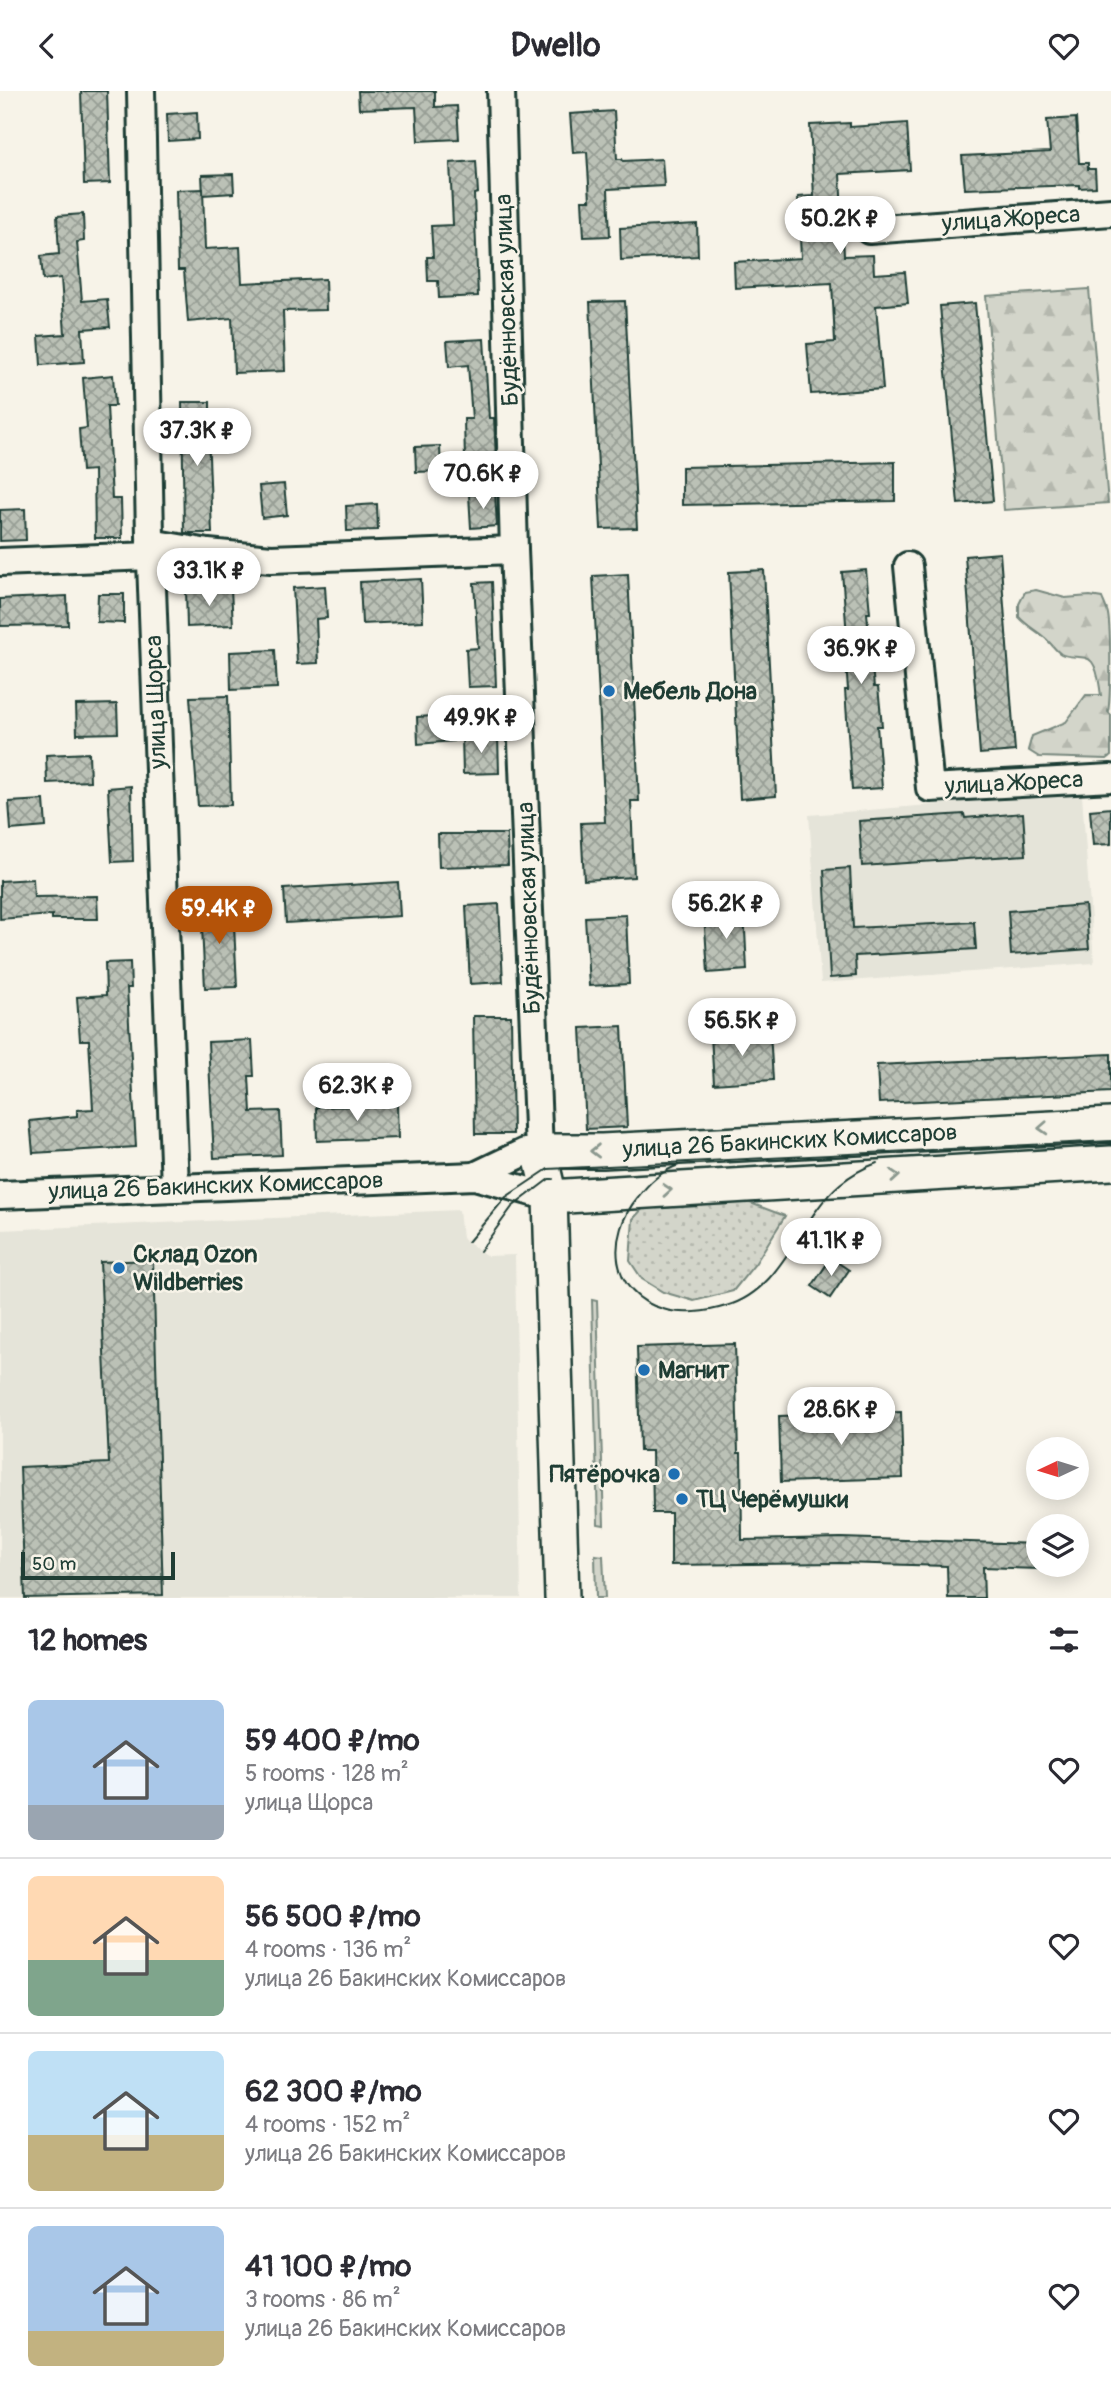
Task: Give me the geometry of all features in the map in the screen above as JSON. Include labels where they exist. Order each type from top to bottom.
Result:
[{"type":"main road","name":"улица 26 Бакинских Комиссаров","points":[[539,1151],[602,1151],[1111,1125]]},
{"type":"main road","name":"Будённовская улица","points":[[539,1151],[550,1197],[562,1598]]},
{"type":"main road","name":"улица 26 Бакинских Комиссаров","points":[[550,1197],[1111,1163]]},
{"type":"street","name":"улица Щорса","points":[[141,91],[150,550],[175,1187]]},
{"type":"street","name":"Будённовская улица","points":[[502,91],[514,550],[539,1151]]},
{"type":"street","name":"улица Жореса","points":[[869,230],[1111,212]]},
{"type":"street","points":[[0,562],[150,550],[271,559],[514,550]]},
{"type":"street","name":"улица Жореса","points":[[908,566],[930,788],[1111,778]]},
{"type":"street","name":"улица 26 Бакинских Комиссаров","points":[[475,1176],[525,1152],[539,1151]]},
{"type":"street","name":"улица 26 Бакинских Комиссаров","points":[[0,1195],[475,1176],[550,1197]]},
{"type":"shaded area","points":[[1061,794],[1082,795],[1094,963],[821,983],[809,815]]},
{"type":"shaded area","points":[[459,1210],[462,1238],[487,1256],[515,1255],[521,1598],[0,1598],[0,1230]]},
{"type":"green space","points":[[1089,289],[1108,503],[1004,510],[986,296]]},
{"type":"green space","points":[[1036,590],[1065,598],[1102,598],[1105,604],[1110,649],[1108,712],[1111,715],[1111,756],[1107,759],[1039,757],[1028,750],[1032,736],[1066,722],[1086,695],[1101,695],[1092,662],[1086,658],[1061,654],[1019,617],[1019,604],[1025,592]]},
{"type":"green space","points":[[737,1198],[785,1216],[755,1264],[733,1291],[694,1301],[663,1292],[642,1279],[630,1261],[633,1219],[646,1205]]},
{"type":"green space","points":[[592,1300],[597,1301],[604,1525],[598,1524]]},
{"type":"green space","points":[[595,1555],[603,1556],[605,1598],[596,1598]]},
{"type":"building","points":[[81,91],[107,91],[110,183],[84,184]]},
{"type":"building","points":[[358,91],[435,91],[435,107],[457,106],[459,139],[418,141],[416,107],[359,109]]},
{"type":"building","points":[[614,111],[617,159],[662,159],[664,186],[608,189],[610,236],[584,237],[582,200],[590,200],[587,152],[573,153],[570,114]]},
{"type":"building","points":[[197,112],[198,139],[168,141],[167,114]]},
{"type":"building","points":[[1076,118],[1079,163],[1088,163],[1088,169],[1095,169],[1096,187],[1079,188],[1079,185],[965,189],[962,156],[1050,152],[1047,120]]},
{"type":"building","points":[[850,123],[850,127],[907,123],[910,170],[840,174],[844,256],[873,255],[874,274],[905,272],[908,303],[876,306],[883,389],[811,394],[807,344],[835,342],[832,283],[735,288],[734,262],[801,258],[798,197],[814,196],[810,125]]},
{"type":"building","points":[[476,161],[478,193],[474,194],[478,296],[439,298],[438,281],[428,281],[427,257],[433,257],[431,226],[453,225],[450,163]]},
{"type":"building","points":[[233,174],[234,193],[203,195],[202,175]]},
{"type":"building","points":[[203,189],[205,249],[240,247],[242,283],[325,279],[326,310],[283,311],[285,371],[234,373],[232,318],[188,322],[184,270],[178,270],[176,190]]},
{"type":"building","points":[[83,214],[84,241],[77,242],[82,301],[107,299],[110,327],[82,329],[84,362],[41,365],[39,336],[65,334],[61,278],[43,280],[41,256],[59,254],[57,216]]},
{"type":"building","points":[[697,224],[698,256],[621,260],[620,228]]},
{"type":"building","points":[[625,301],[637,528],[601,529],[590,302]]},
{"type":"building","points":[[975,303],[993,501],[958,504],[940,306]]},
{"type":"building","points":[[484,339],[489,418],[494,418],[496,459],[465,460],[464,419],[472,419],[468,365],[449,367],[447,341]]},
{"type":"building","points":[[113,375],[115,406],[107,406],[112,499],[121,499],[122,538],[95,538],[94,470],[82,471],[79,429],[87,428],[83,378]]},
{"type":"building","points":[[182,402],[210,402],[208,431],[212,533],[184,533]]},
{"type":"building","points":[[440,446],[441,471],[416,472],[415,447]]},
{"type":"building","points":[[895,462],[895,501],[682,505],[682,467]]},
{"type":"building","points":[[284,484],[287,515],[262,518],[259,486]]},
{"type":"building","points":[[495,493],[497,526],[471,528],[469,495]]},
{"type":"building","points":[[377,504],[378,530],[347,531],[346,506]]},
{"type":"building","points":[[25,509],[26,540],[0,541],[0,510]]},
{"type":"building","points":[[1000,553],[1015,751],[980,754],[965,556]]},
{"type":"building","points":[[764,570],[776,796],[740,799],[729,572]]},
{"type":"building","points":[[866,570],[874,687],[878,687],[882,726],[877,726],[882,788],[852,790],[845,690],[848,690],[844,636],[847,636],[842,572]]},
{"type":"building","points":[[628,574],[639,801],[631,801],[634,877],[584,880],[581,823],[605,822],[593,576]]},
{"type":"building","points":[[421,579],[423,621],[362,624],[360,582]]},
{"type":"building","points":[[492,582],[496,686],[468,687],[466,649],[478,648],[474,583]]},
{"type":"building","points":[[325,586],[327,618],[316,619],[318,663],[297,664],[293,588]]},
{"type":"building","points":[[231,589],[233,625],[187,627],[186,590]]},
{"type":"building","points":[[98,594],[124,594],[124,623],[97,622]]},
{"type":"building","points":[[67,596],[68,625],[0,626],[0,599]]},
{"type":"building","points":[[275,650],[277,688],[231,690],[230,652]]},
{"type":"building","points":[[228,696],[231,805],[198,806],[190,697]]},
{"type":"building","points":[[117,704],[118,733],[77,734],[76,705]]},
{"type":"building","points":[[452,715],[453,741],[418,744],[417,717]]},
{"type":"building","points":[[498,736],[499,773],[463,774],[462,737]]},
{"type":"building","points":[[89,753],[90,781],[47,783],[46,755]]},
{"type":"building","points":[[131,786],[133,861],[112,862],[108,788]]},
{"type":"building","points":[[44,800],[46,827],[11,830],[9,802]]},
{"type":"building","points":[[1111,808],[1111,844],[1093,845],[1090,810]]},
{"type":"building","points":[[1023,813],[1026,855],[862,866],[859,821],[964,814],[965,818]]},
{"type":"building","points":[[438,834],[507,834],[508,865],[439,867]]},
{"type":"building","points":[[850,868],[853,928],[974,922],[976,949],[855,956],[856,976],[830,978],[824,870]]},
{"type":"building","points":[[33,879],[34,897],[97,896],[98,919],[52,919],[52,915],[0,919],[0,881]]},
{"type":"building","points":[[398,882],[400,916],[286,923],[284,889]]},
{"type":"building","points":[[233,904],[237,987],[205,988],[201,906]]},
{"type":"building","points":[[499,904],[503,982],[470,984],[466,906]]},
{"type":"building","points":[[1085,905],[1089,949],[1011,955],[1008,911]]},
{"type":"building","points":[[744,910],[747,970],[708,973],[704,913]]},
{"type":"building","points":[[626,915],[629,984],[589,986],[585,917]]},
{"type":"building","points":[[130,962],[131,988],[127,988],[136,1147],[33,1153],[30,1121],[77,1116],[77,1110],[93,1109],[89,1040],[80,1040],[77,997],[106,995],[105,963]]},
{"type":"building","points":[[473,1016],[511,1016],[513,1134],[475,1134]]},
{"type":"building","points":[[622,1026],[627,1127],[586,1129],[581,1028]]},
{"type":"building","points":[[770,1032],[773,1080],[714,1084],[711,1036]]},
{"type":"building","points":[[252,1040],[254,1076],[249,1076],[251,1112],[280,1111],[282,1155],[214,1158],[208,1042]]},
{"type":"building","points":[[1111,1054],[1111,1092],[879,1103],[877,1065]]},
{"type":"building","points":[[397,1105],[398,1138],[317,1141],[316,1107]]},
{"type":"building","points":[[831,1258],[849,1270],[830,1298],[812,1286]]},
{"type":"building","points":[[153,1260],[163,1595],[25,1598],[20,1467],[109,1463],[100,1262]]},
{"type":"building","points":[[735,1344],[738,1453],[741,1453],[742,1540],[841,1538],[1026,1544],[1026,1569],[983,1567],[984,1598],[948,1598],[947,1566],[840,1563],[671,1565],[671,1513],[653,1513],[652,1451],[640,1451],[637,1347]]},
{"type":"building","points":[[901,1412],[903,1478],[781,1482],[779,1416]]},
{"type":"tram line","points":[[468,1242],[506,1197],[548,1169],[1111,1141]]},
{"type":"tram line","points":[[679,1165],[651,1182],[628,1212],[621,1228],[618,1262],[632,1291],[645,1301],[670,1311],[686,1312],[726,1306],[746,1298],[776,1270],[825,1199],[848,1178],[877,1163]]},
{"type":"tram line","points":[[480,1251],[512,1207],[549,1179],[553,1179]]},
{"type":"place","name":"Мебель Дона","points":[[609,691]]},
{"type":"place","name":"Склад Ozon Wildberries","points":[[119,1268]]},
{"type":"place","name":"Магнит","points":[[644,1370]]},
{"type":"place","name":"Пятёрочка","points":[[674,1474]]},
{"type":"place","name":"ТЦ Черёмушки","points":[[682,1499]]}]
